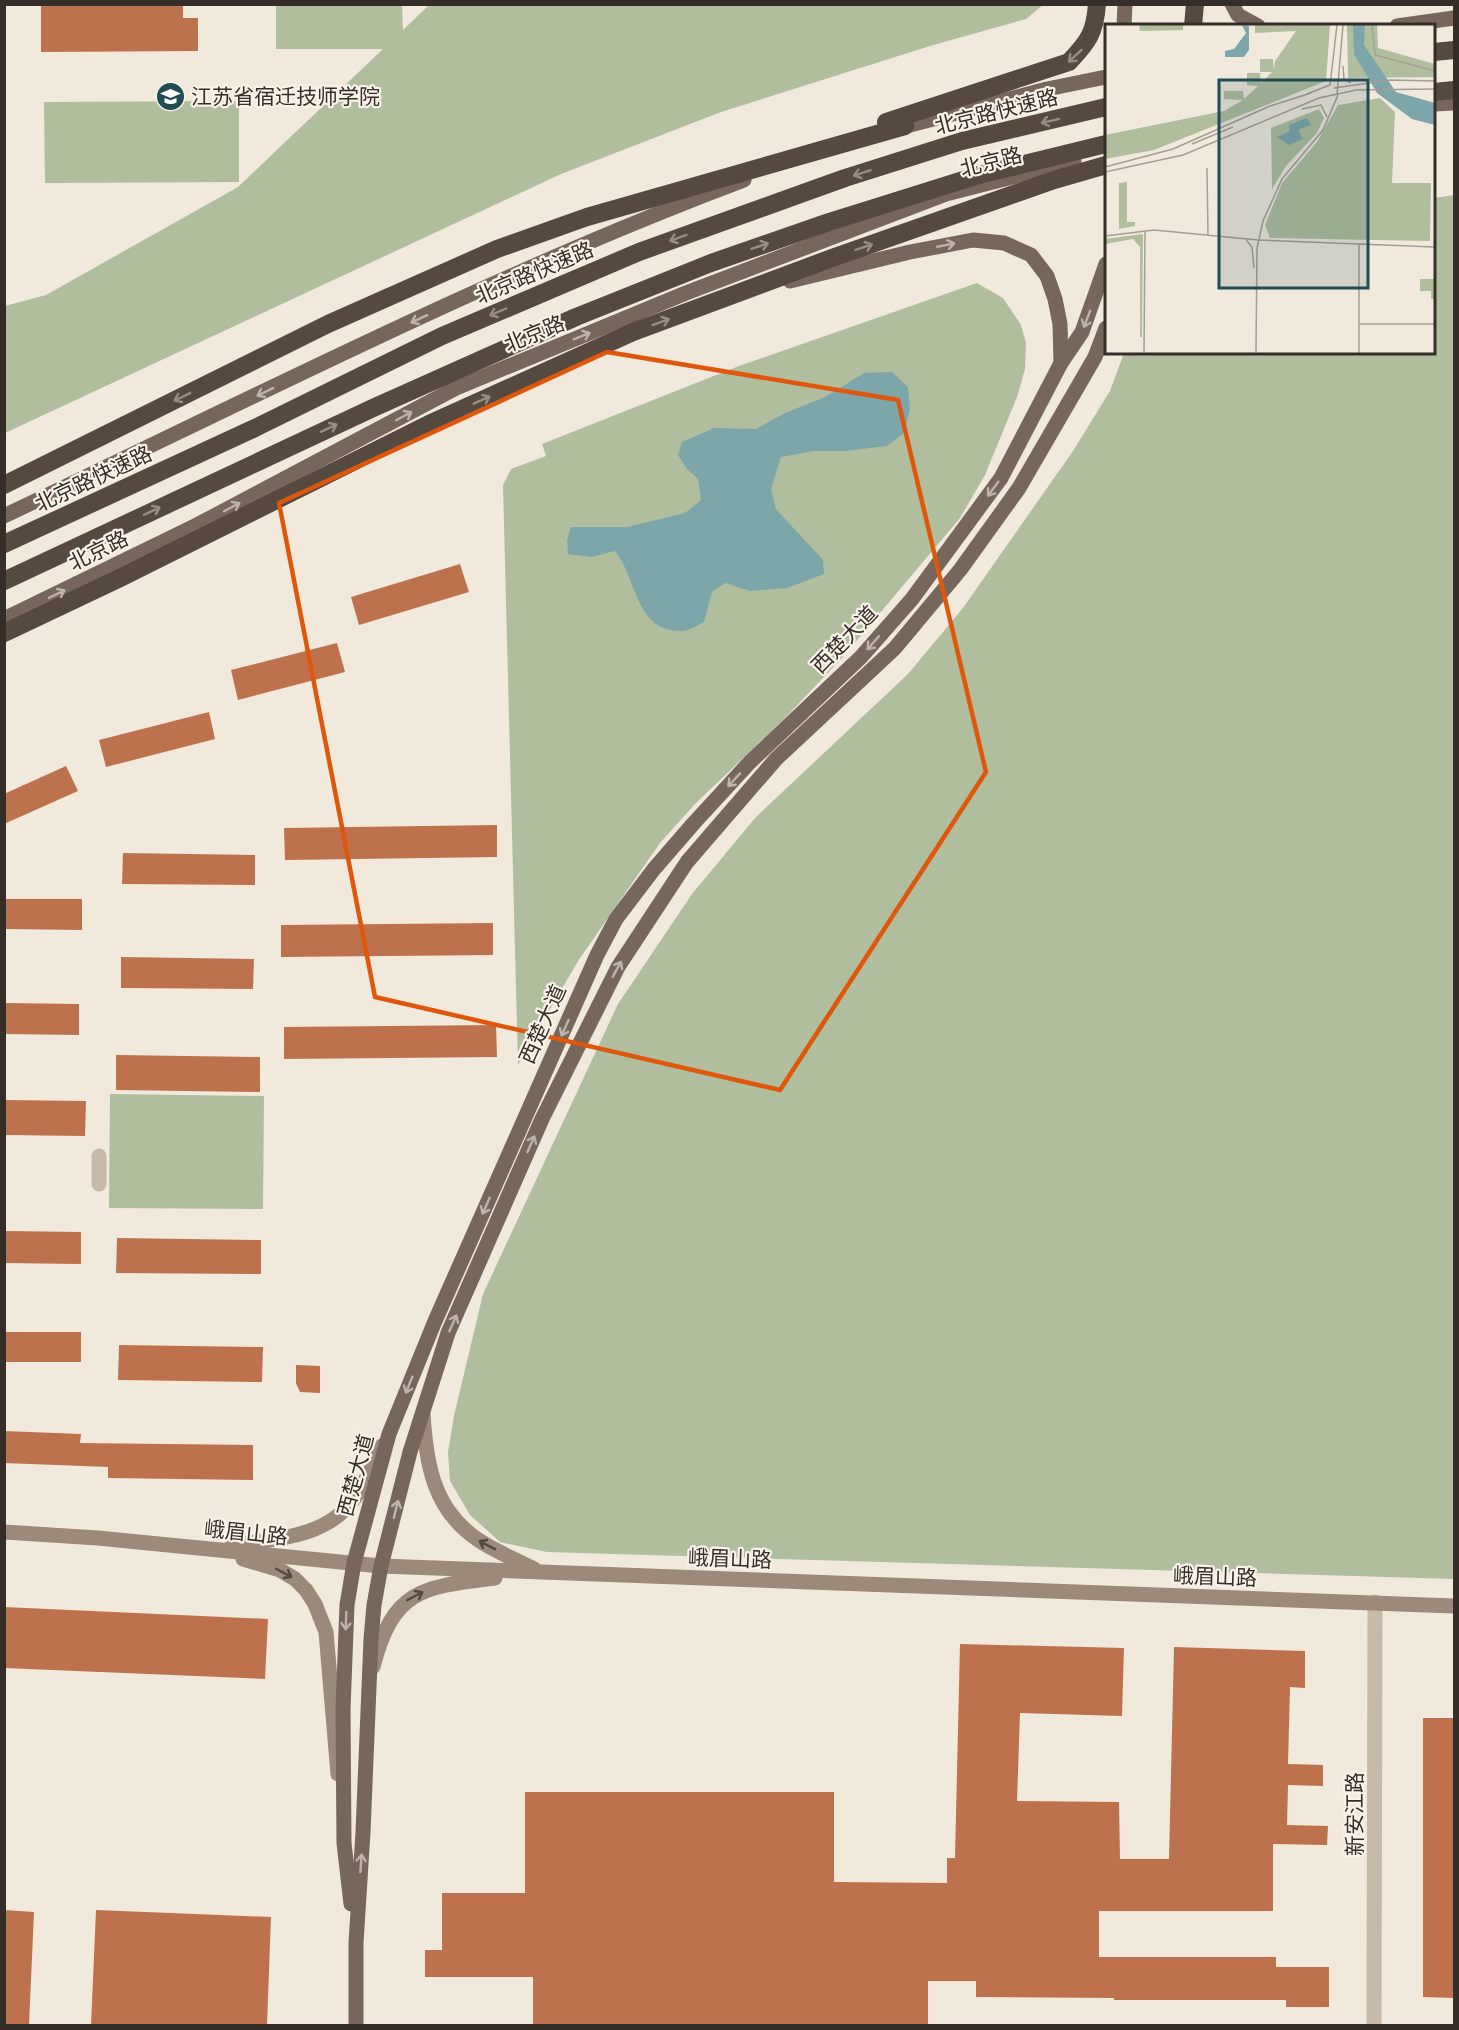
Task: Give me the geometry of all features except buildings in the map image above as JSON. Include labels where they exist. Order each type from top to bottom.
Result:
[{"type":"highway","points":[[4,485],[328,324],[497,249],[1069,62],[1088,42],[1096,22],[1097,4]]},
{"type":"highway","points":[[1193,24],[1195,4]]},
{"type":"highway","points":[[1435,52],[1455,50]]},
{"type":"highway","points":[[1435,92],[1455,90]]},
{"type":"highway","name":"北京路快速路","points":[[4,544],[255,428],[442,336],[639,252],[845,178],[962,141],[1105,107]]},
{"type":"highway","points":[[631,205],[905,126]]},
{"type":"highway","points":[[4,581],[384,403],[576,317],[700,267],[829,222],[980,175],[1105,144]]},
{"type":"highway","points":[[4,633],[120,578],[429,424],[633,332],[832,258],[1054,180],[1105,166]]},
{"type":"main road","points":[[1124,24],[1125,4]]},
{"type":"main road","points":[[1232,4],[1238,15],[1254,24]]},
{"type":"main road","points":[[1411,24],[1454,18]]},
{"type":"main road","points":[[4,516],[385,335],[644,218],[794,161],[905,126],[1047,89],[1105,77]]},
{"type":"main road","points":[[1435,104],[1455,103]]},
{"type":"main road","name":"北京路","points":[[4,619],[197,525],[467,383],[686,293],[946,194],[1105,153]]},
{"type":"main road","points":[[746,291],[910,252],[973,240],[1004,243],[1031,255],[1047,276],[1060,324],[1061,363]]},
{"type":"main road","name":"西楚大道","points":[[356,1942],[344,1843],[347,1605],[354,1563],[389,1434],[439,1311],[597,955],[616,919],[654,868],[750,762],[861,657],[912,599],[1001,478],[1061,363],[1082,332],[1105,269]]},
{"type":"main road","name":"西楚大道","points":[[356,2025],[356,1942],[369,1681],[374,1605],[381,1566],[410,1452],[448,1333],[542,1119],[618,967],[687,862],[776,759],[895,648],[960,570],[1019,488],[1095,357],[1105,333]]},
{"type":"street","points":[[99,1156],[99,1184]]},
{"type":"street","points":[[423,1412],[425,1449],[434,1483],[445,1507],[457,1524],[478,1540],[539,1572]]},
{"type":"street","points":[[208,1549],[300,1535],[338,1516],[354,1499],[389,1434]]},
{"type":"street","name":"峨眉山路","points":[[4,1532],[381,1566],[1455,1606]]},
{"type":"street","points":[[208,1549],[280,1570],[295,1579],[315,1604],[326,1632],[344,1843]]},
{"type":"street","points":[[369,1681],[381,1638],[392,1617],[405,1602],[422,1592],[447,1584],[539,1572]]},
{"type":"street","name":"新安江路","points":[[1374,2025],[1375,1602]]},
{"type":"highlighted area","points":[[607,352],[898,400],[986,772],[780,1090],[375,997],[279,503]]},
{"type":"green space","points":[[276,5],[402,5],[403,30],[429,5],[1043,5],[1026,19],[930,46],[721,112],[561,174],[5,433],[5,306],[46,295],[238,187],[383,49],[276,49]]},
{"type":"green space","points":[[239,101],[239,182],[45,183],[44,102]]},
{"type":"green space","points":[[1454,195],[1454,1579],[547,1552],[500,1542],[470,1515],[450,1481],[448,1452],[454,1416],[483,1294],[618,1004],[692,894],[756,817],[908,674],[963,608],[1073,451],[1110,391],[1124,354],[1435,354],[1435,198]]},
{"type":"green space","points":[[977,283],[1003,298],[1021,325],[1026,343],[1025,369],[1017,397],[985,475],[960,518],[842,658],[785,718],[695,804],[660,843],[578,961],[518,1065],[503,485],[511,469],[546,456],[542,444],[739,366]]},
{"type":"green space","points":[[110,1094],[264,1096],[263,1209],[109,1208]]},
{"type":"water","points":[[892,372],[908,387],[910,409],[904,433],[887,446],[844,451],[813,451],[781,457],[771,489],[776,509],[823,560],[824,574],[787,588],[750,591],[725,583],[712,592],[704,622],[682,631],[667,629],[655,623],[646,614],[623,563],[615,551],[591,557],[568,554],[567,540],[571,527],[627,527],[685,513],[701,500],[698,479],[687,469],[678,455],[682,442],[714,428],[756,429],[785,413],[825,397],[864,373]]},
{"type":"place","name":"江苏省宿迁技师学院","points":[[170,96]]}]
